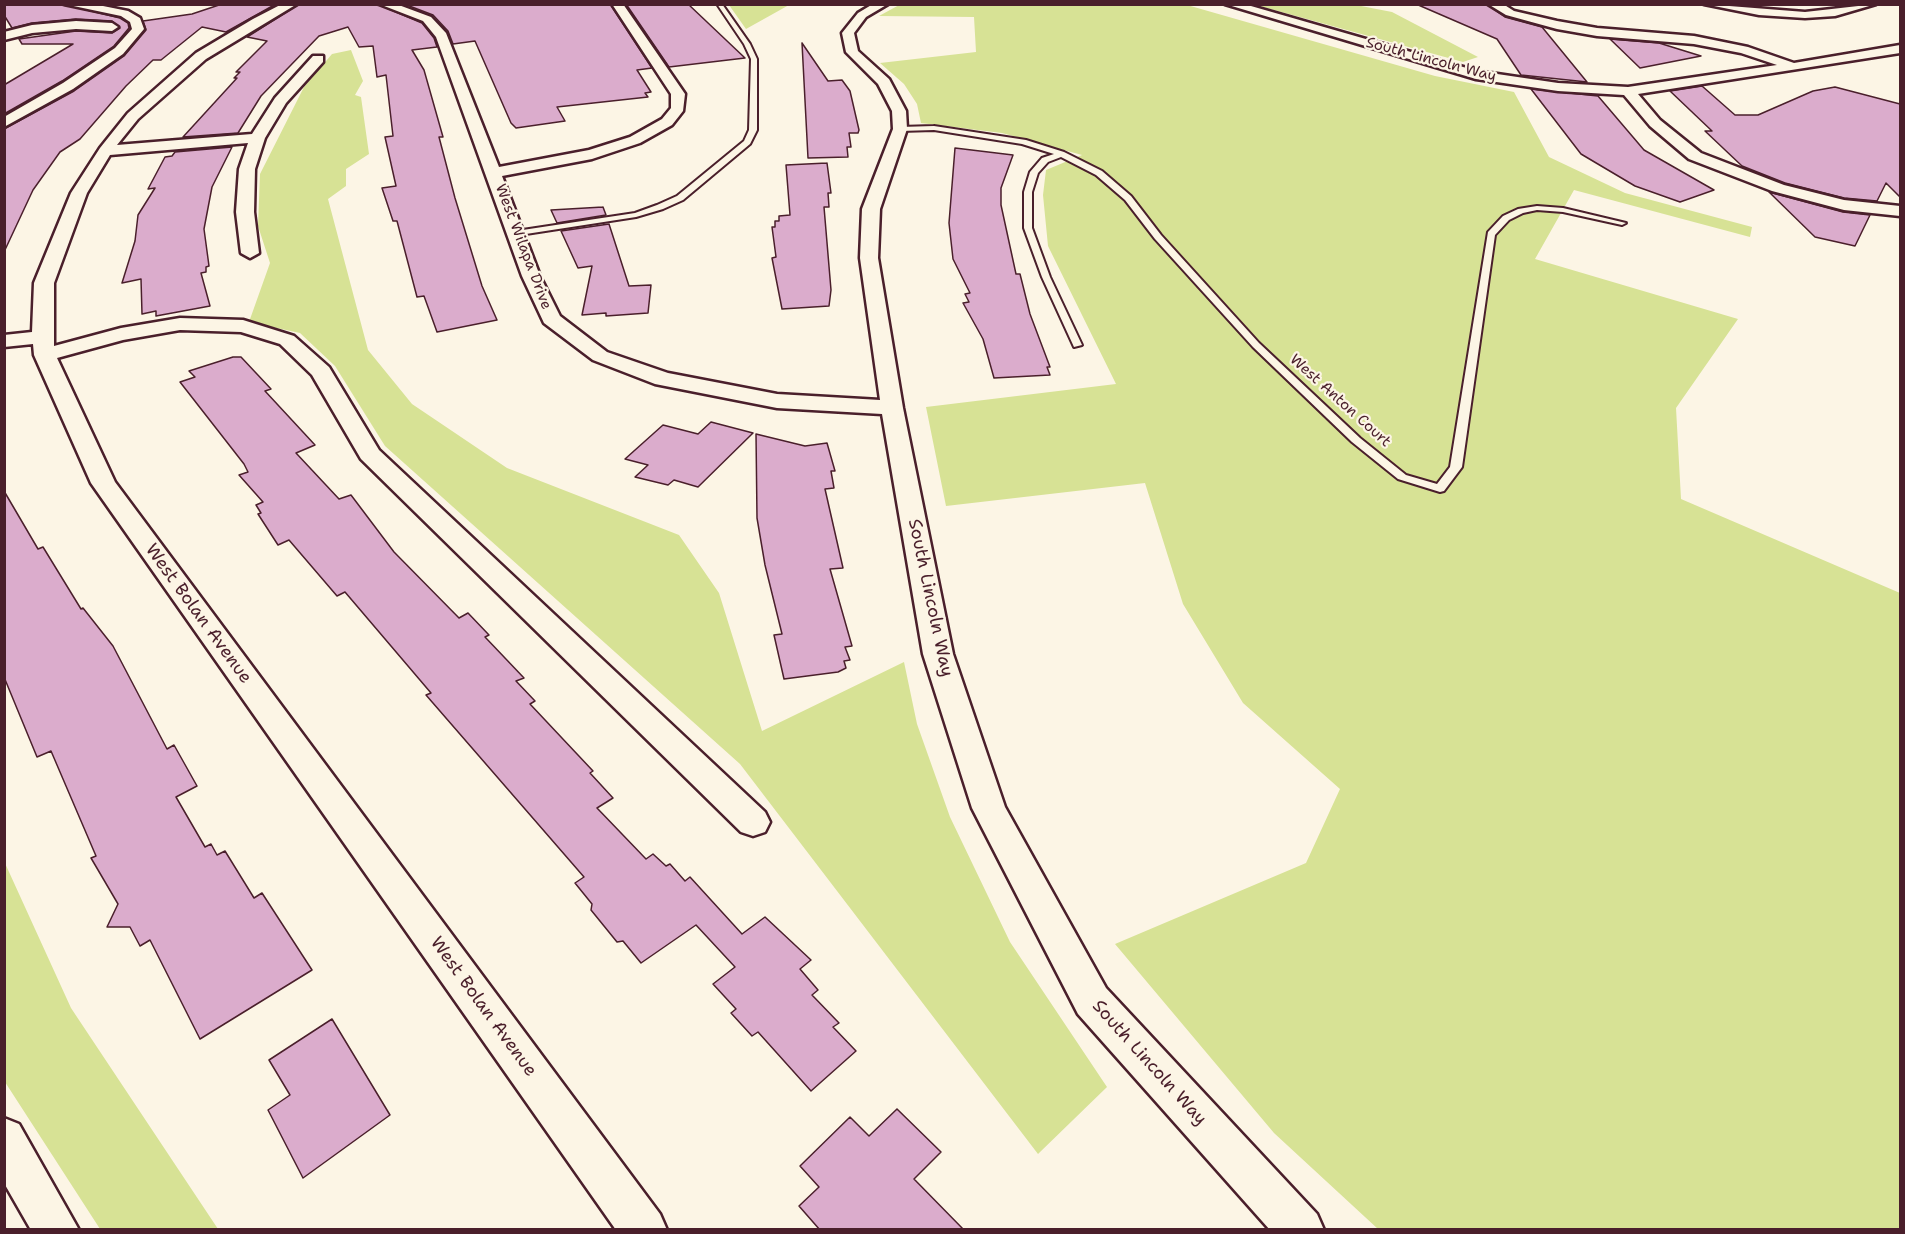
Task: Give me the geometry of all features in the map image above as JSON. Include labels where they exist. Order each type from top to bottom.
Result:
[{"type":"street","points":[[69,4],[124,13],[136,20],[138,29]]},
{"type":"street","name":"West Bolan Avenue","points":[[292,4],[257,21],[201,56],[133,116],[105,152],[79,194],[44,283],[43,346],[103,483],[644,1230]]},
{"type":"street","name":"West Wilapa Drive","points":[[384,4],[427,19],[442,36],[550,319],[600,356],[663,379],[777,401],[892,408]]},
{"type":"street","points":[[495,173],[592,154],[635,140],[667,122],[678,108],[678,94],[617,4]]},
{"type":"street","points":[[883,4],[862,15],[848,33],[852,52],[884,82],[899,111],[900,129]]},
{"type":"street","name":"South Lincoln Way","points":[[1230,4],[1476,75],[1558,87],[1628,91],[1663,88],[1900,49]]},
{"type":"street","points":[[1493,4],[1510,13],[1557,25],[1597,32],[1694,40],[1722,47],[1730,53],[1786,68]]},
{"type":"street","points":[[1709,4],[1759,12],[1804,15],[1835,13],[1871,4]]},
{"type":"street","points":[[4,36],[32,29],[76,26],[138,29]]},
{"type":"street","points":[[4,123],[68,86],[119,51],[138,29]]},
{"type":"street","points":[[250,253],[245,212],[247,169],[257,138],[280,101],[318,59]]},
{"type":"street","points":[[1628,91],[1655,123],[1695,156],[1778,188],[1844,205],[1900,212]]},
{"type":"street","name":"South Lincoln Way","points":[[900,129],[872,209],[869,258],[892,408],[938,654],[989,808],[1092,1001],[1301,1230]]},
{"type":"street","points":[[105,152],[257,138]]},
{"type":"street","points":[[4,341],[43,346],[180,324],[243,326],[287,340],[321,372],[369,454],[753,822]]},
{"type":"street","points":[[4,1138],[56,1230]]},
{"type":"lane","points":[[516,234],[636,215],[660,207],[680,198],[747,142],[753,130],[754,59],[747,44],[718,4]]},
{"type":"lane","name":"West Anton Court","points":[[900,129],[934,128],[983,133],[1061,154],[1099,172],[1128,198],[1158,237],[1256,345],[1356,440],[1402,477],[1440,488],[1456,467],[1491,234],[1506,218],[1521,211],[1537,208],[1563,210],[1622,224]]},
{"type":"lane","points":[[1061,154],[1045,160],[1034,172],[1028,192],[1028,228],[1046,276],[1077,345]]},
{"type":"green space","points":[[901,4],[1187,5],[1435,76],[1514,92],[1549,157],[1625,193],[1752,227],[1750,237],[1574,190],[1535,259],[1738,319],[1676,408],[1681,499],[1900,593],[1900,1229],[1378,1229],[1274,1133],[1115,944],[1306,863],[1340,789],[1243,703],[1183,604],[1145,483],[946,506],[926,407],[1116,384],[1048,246],[1043,195],[1046,170],[1082,155],[1002,133],[921,123],[917,104],[904,84],[880,63],[976,52],[974,17],[879,16]]},
{"type":"green space","points":[[729,5],[789,5],[746,29]]},
{"type":"green space","points":[[1256,5],[1356,5],[1392,12],[1478,57],[1463,62]]},
{"type":"green space","points":[[351,50],[363,81],[355,95],[361,97],[369,154],[346,169],[346,186],[328,199],[368,350],[412,404],[507,468],[679,535],[719,593],[762,731],[904,662],[917,724],[950,817],[1010,942],[1107,1087],[1038,1154],[740,764],[385,446],[335,366],[300,333],[249,322],[270,263],[258,226],[260,174],[304,87],[332,54]]},
{"type":"green space","points":[[4,861],[71,1008],[218,1229],[100,1229],[5,1082]]},
{"type":"building","points":[[4,4],[62,4],[120,18],[128,23],[129,28],[114,46],[62,81],[4,114],[4,85],[73,44],[22,44],[19,39],[76,31],[112,33],[120,28],[112,21],[76,19],[32,23],[12,28],[4,15]]},
{"type":"building","points":[[222,4],[276,4],[226,32],[202,27],[161,60],[153,60],[126,86],[80,139],[60,152],[33,190],[4,252],[4,129],[74,91],[124,56],[146,30],[143,21],[192,14]]},
{"type":"building","points":[[299,4],[377,4],[422,23],[434,38],[437,47],[412,50],[424,70],[443,137],[439,137],[455,198],[482,286],[497,320],[437,332],[424,296],[417,297],[397,221],[393,221],[382,188],[396,186],[385,137],[393,136],[386,75],[377,77],[373,46],[359,47],[348,27],[319,36],[261,96],[238,133],[183,137],[237,78],[234,78],[240,72],[236,72],[267,41],[247,37]]},
{"type":"building","points":[[404,4],[610,4],[652,68],[637,70],[651,92],[645,93],[648,97],[557,107],[565,121],[516,128],[511,123],[475,41],[453,44],[448,31],[433,15]]},
{"type":"building","points":[[626,4],[688,4],[745,58],[669,67]]},
{"type":"building","points":[[1416,4],[1486,4],[1505,17],[1542,27],[1587,82],[1521,75],[1497,39]]},
{"type":"building","points":[[1610,39],[1659,43],[1701,56],[1640,68]]},
{"type":"building","points":[[802,43],[828,81],[842,80],[850,91],[859,130],[858,133],[849,133],[851,147],[847,147],[848,157],[808,158]]},
{"type":"building","points":[[1702,86],[1735,115],[1758,115],[1813,91],[1835,87],[1900,104],[1900,197],[1886,183],[1877,201],[1844,198],[1785,183],[1742,166],[1705,131],[1712,131],[1670,91]]},
{"type":"building","points":[[1531,89],[1598,96],[1644,150],[1714,190],[1680,202],[1635,186],[1581,154]]},
{"type":"building","points":[[232,147],[212,187],[204,229],[209,266],[206,267],[206,272],[201,273],[210,306],[156,316],[156,311],[142,314],[141,279],[122,283],[135,241],[138,215],[155,188],[148,189],[165,157],[172,156],[175,152]]},
{"type":"building","points":[[955,148],[1013,155],[1001,188],[1001,205],[1016,274],[1020,274],[1030,314],[1050,367],[1047,367],[1050,375],[994,378],[983,339],[963,303],[969,302],[965,294],[970,293],[953,259],[949,223]]},
{"type":"building","points":[[827,163],[831,193],[828,193],[829,207],[824,207],[831,290],[829,306],[782,309],[772,258],[776,257],[772,227],[775,227],[775,221],[779,221],[779,216],[790,215],[786,165]]},
{"type":"building","points":[[1769,192],[1843,212],[1870,215],[1855,246],[1815,237]]},
{"type":"building","points":[[603,207],[606,215],[557,223],[551,210]]},
{"type":"building","points":[[609,224],[629,286],[651,285],[648,313],[582,315],[592,266],[578,268],[561,231]]},
{"type":"building","points":[[233,357],[241,357],[271,389],[265,391],[315,445],[296,453],[339,499],[351,495],[394,552],[459,618],[468,613],[489,635],[485,637],[524,678],[516,681],[535,701],[530,704],[593,771],[590,773],[613,798],[597,808],[646,859],[653,854],[666,866],[670,864],[685,881],[690,877],[742,934],[765,917],[811,960],[800,969],[818,990],[812,995],[839,1023],[833,1027],[856,1051],[811,1091],[758,1032],[752,1036],[731,1013],[736,1009],[713,984],[735,967],[696,925],[641,963],[623,941],[617,942],[591,910],[592,904],[575,883],[584,877],[426,695],[431,693],[345,592],[337,596],[289,540],[278,545],[258,514],[261,513],[256,505],[263,502],[239,475],[248,472],[244,464],[180,382],[195,377],[189,371]]},
{"type":"building","points":[[711,422],[753,433],[698,487],[674,480],[668,485],[635,477],[648,465],[625,459],[663,425],[698,434]]},
{"type":"building","points":[[756,434],[805,446],[827,443],[835,471],[831,471],[834,488],[825,489],[843,568],[830,569],[852,646],[845,647],[850,660],[844,661],[846,668],[838,672],[784,679],[774,635],[782,634],[765,565],[757,518]]},
{"type":"building","points":[[4,491],[38,549],[43,547],[81,609],[83,608],[113,646],[167,749],[174,745],[197,786],[176,797],[205,847],[211,844],[217,855],[225,851],[254,898],[262,893],[312,970],[200,1039],[150,940],[140,946],[130,927],[107,927],[118,904],[91,858],[96,856],[51,751],[37,757],[4,677]]},
{"type":"building","points":[[332,1019],[390,1115],[303,1178],[268,1110],[290,1095],[269,1060]]},
{"type":"building","points":[[897,1109],[941,1152],[914,1179],[964,1230],[820,1230],[799,1206],[819,1187],[800,1166],[850,1117],[869,1136]]}]
